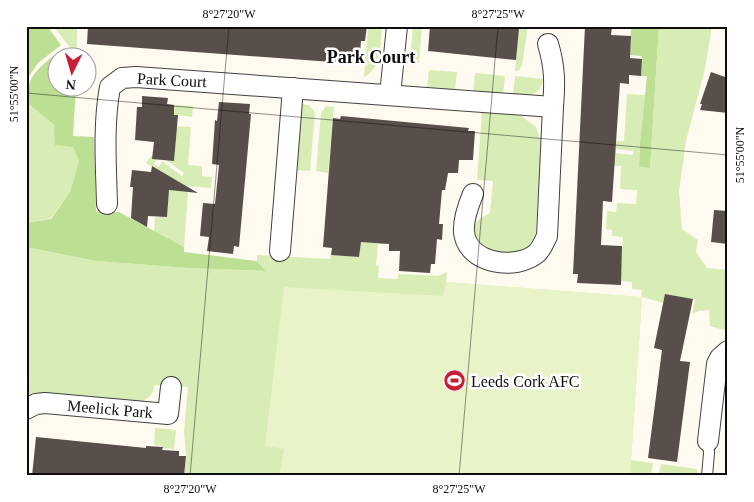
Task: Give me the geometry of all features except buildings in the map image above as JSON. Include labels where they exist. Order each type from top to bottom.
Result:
[{"type":"street","points":[[390,95],[397,26]]},
{"type":"street","points":[[473,194],[467,210],[464,232],[467,245],[476,254],[491,261],[508,263],[524,260],[536,254],[546,236],[555,77],[548,44]]},
{"type":"street","name":"Park Court","points":[[107,204],[106,132],[108,100],[110,87],[122,78],[136,76],[553,107]]},
{"type":"street","points":[[280,251],[293,88]]},
{"type":"street","points":[[708,441],[717,364],[720,358],[728,351]]},
{"type":"street","name":"Meelick Park","points":[[26,409],[36,404],[45,403],[168,414],[171,387]]},
{"type":"lane","points":[[706,476],[709,453],[708,441]]},
{"type":"green space","points":[[47,26],[61,45],[57,48],[48,48],[48,55],[38,63],[26,81],[26,27]]},
{"type":"green space","points":[[53,26],[77,26],[77,48],[71,48]]},
{"type":"green space","points":[[368,26],[382,26],[381,41],[378,61],[370,73],[364,77]]},
{"type":"green space","points":[[413,26],[422,26],[419,63],[412,63],[410,60]]},
{"type":"green space","points":[[519,26],[528,26],[522,65],[519,70],[515,71]]},
{"type":"green space","points":[[631,26],[659,26],[650,168],[639,167],[647,76],[641,76],[642,56],[630,55]]},
{"type":"green space","points":[[659,26],[712,26],[705,69],[686,141],[679,191],[682,229],[698,240],[696,252],[707,268],[728,270],[728,331],[710,326],[709,310],[692,314],[695,300],[693,299],[666,294],[663,303],[642,297],[631,460],[653,463],[651,476],[184,476],[186,456],[184,431],[188,387],[155,385],[148,398],[135,403],[37,395],[29,396],[26,247],[96,261],[188,268],[266,271],[257,261],[257,255],[330,259],[331,255],[359,257],[361,238],[372,239],[372,243],[378,243],[388,220],[386,244],[378,244],[376,265],[379,266],[378,278],[398,279],[398,274],[438,276],[447,272],[446,282],[641,297],[642,290],[632,289],[632,282],[620,281],[623,237],[612,236],[612,230],[606,229],[607,211],[616,212],[617,203],[636,204],[637,190],[620,189],[621,166],[608,165],[615,153],[633,155],[633,151],[616,149],[616,141],[624,141],[627,94],[645,95],[639,167],[650,168]]},
{"type":"green space","points":[[48,60],[48,98],[75,98],[73,136],[94,137],[96,212],[119,212],[184,247],[184,252],[257,261],[266,271],[188,268],[96,261],[26,247],[26,223],[51,219],[70,192],[79,161],[73,147],[55,145],[54,125],[26,102],[29,84],[43,64]]},
{"type":"green space","points":[[429,70],[457,72],[455,90],[427,87]]},
{"type":"green space","points":[[475,73],[505,76],[503,94],[473,91]]},
{"type":"green space","points":[[515,76],[543,79],[542,85],[533,94],[513,94]]},
{"type":"green space","points":[[26,102],[54,125],[73,147],[79,161],[70,192],[50,219],[26,223]]},
{"type":"green space","points":[[302,104],[309,105],[315,112],[310,171],[297,170]]},
{"type":"green space","points":[[174,105],[193,106],[192,117],[177,115],[176,126],[191,127],[188,165],[202,166],[202,176],[212,177],[211,188],[186,186],[146,163],[151,156],[157,159],[154,164],[159,167],[162,161],[182,176],[184,173],[163,158]]},
{"type":"green space","points":[[326,106],[334,107],[328,173],[316,171],[321,113]]},
{"type":"green space","points":[[482,112],[520,115],[536,127],[540,139],[536,232],[532,243],[525,250],[516,254],[492,252],[475,241],[474,230],[476,223],[490,213],[493,181],[477,180]]},
{"type":"green space","points":[[169,190],[188,192],[184,247],[154,231],[155,217],[167,217]]},
{"type":"green space","name":"Leeds Cork AFC","points":[[446,282],[642,297],[630,476],[279,476],[284,449],[265,446],[284,287],[443,296]]},
{"type":"green space","points":[[155,428],[176,430],[174,449],[154,445]]},
{"type":"green space","points":[[661,464],[697,469],[697,476],[671,476],[659,473]]},
{"type":"place","name":"Leeds Cork AFC","points":[[455,381]]},
{"type":"district","name":"Park Court","points":[[371,57]]}]
